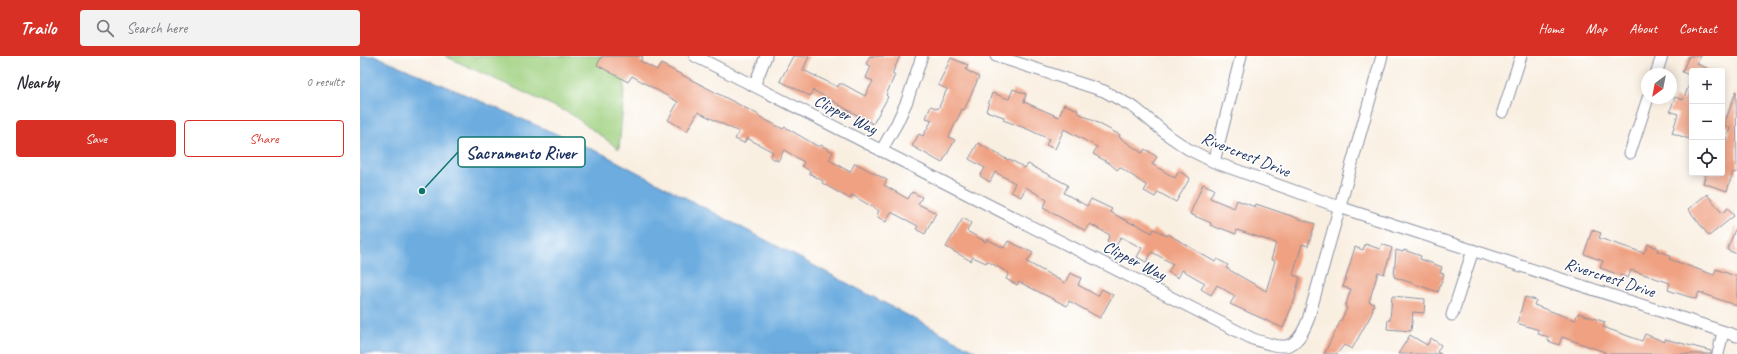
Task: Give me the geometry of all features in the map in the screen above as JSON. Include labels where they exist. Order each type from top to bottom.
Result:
[{"type":"street","name":"Clipper Way","points":[[695,56],[1253,339],[1285,350],[1302,336],[1308,320],[1382,56]]},
{"type":"street","points":[[754,86],[766,56]]},
{"type":"street","points":[[881,150],[905,106],[922,56]]},
{"type":"street","name":"Rivercrest Drive","points":[[996,56],[1104,91],[1135,108],[1169,136],[1214,162],[1339,207],[1737,336]]},
{"type":"street","points":[[1214,162],[1241,56]]},
{"type":"street","points":[[1503,112],[1521,56]]},
{"type":"street","points":[[1658,68],[1662,56]]},
{"type":"street","points":[[1630,153],[1646,104]]},
{"type":"street","points":[[1452,314],[1472,250]]},
{"type":"street","points":[[1718,354],[1723,332]]},
{"type":"green space","points":[[445,56],[627,56],[619,149],[571,114]]},
{"type":"water","points":[[360,56],[376,56],[603,154],[981,354],[360,354]]},
{"type":"building","points":[[602,56],[643,56],[640,61],[657,70],[661,64],[783,129],[785,127],[819,147],[821,145],[833,152],[829,160],[850,172],[855,163],[887,180],[884,185],[908,199],[912,192],[922,197],[918,204],[936,213],[925,234],[916,229],[918,226],[891,212],[886,222],[876,216],[879,211],[852,195],[850,199],[822,183],[823,181],[809,173],[810,171],[802,166],[804,162],[784,150],[778,161],[770,157],[773,152],[747,138],[744,143],[735,139],[739,132],[698,112],[687,131],[668,120],[678,102],[632,76],[628,82],[597,65]]},
{"type":"building","points":[[793,56],[809,56],[803,70],[838,87],[839,84],[843,84],[865,96],[873,81],[866,78],[871,66],[866,64],[870,56],[900,56],[892,74],[895,75],[886,95],[888,97],[873,124],[813,90],[810,96],[780,81]]},
{"type":"building","points":[[1689,56],[1700,56],[1697,64],[1706,68],[1689,68],[1689,75],[1682,72]]},
{"type":"building","points":[[951,58],[968,65],[966,70],[979,77],[964,110],[962,109],[949,137],[955,140],[942,163],[912,146],[919,134],[923,136],[932,120],[926,118],[931,106],[938,109],[947,89],[938,85]]},
{"type":"building","points":[[1689,85],[1689,139],[1672,133],[1678,114],[1670,111],[1672,104],[1677,104],[1677,98],[1683,100]]},
{"type":"building","points":[[1013,89],[1026,94],[1024,102],[1059,117],[1064,104],[1078,110],[1077,112],[1120,135],[1119,137],[1142,153],[1145,149],[1157,157],[1152,164],[1175,178],[1179,171],[1190,178],[1176,202],[1158,192],[1155,197],[1144,191],[1147,186],[1120,167],[1117,170],[1109,163],[1093,154],[1097,147],[1064,129],[1055,149],[1046,145],[1049,139],[1003,120],[1004,117],[986,111],[992,93],[1009,99]]},
{"type":"building","points":[[1736,91],[1737,173],[1733,172],[1727,191],[1703,183],[1705,176],[1725,176],[1725,143],[1730,128],[1725,126]]},
{"type":"building","points":[[978,143],[1025,168],[1028,164],[1068,185],[1064,193],[1087,206],[1091,199],[1112,209],[1110,212],[1152,233],[1154,229],[1167,236],[1168,234],[1215,262],[1217,259],[1228,265],[1226,268],[1266,291],[1275,261],[1271,260],[1276,243],[1237,230],[1236,234],[1220,229],[1210,225],[1211,223],[1190,214],[1203,184],[1214,189],[1210,198],[1234,208],[1237,200],[1255,207],[1256,204],[1315,224],[1308,246],[1302,244],[1293,275],[1300,277],[1296,296],[1283,328],[1230,304],[1235,296],[1217,285],[1211,295],[1201,289],[1205,283],[1182,270],[1178,278],[1168,272],[1173,264],[1152,252],[1146,262],[1137,257],[1142,248],[1121,237],[1116,246],[1107,241],[1110,235],[1090,224],[1086,231],[1052,213],[1043,208],[1047,200],[1026,187],[1021,197],[1011,192],[1015,183],[995,172],[990,182],[980,176],[985,168],[969,159]]},
{"type":"building","points":[[1707,194],[1722,213],[1728,208],[1734,216],[1709,236],[1688,209]]},
{"type":"building","points":[[963,218],[971,223],[967,231],[986,242],[987,239],[1004,248],[1008,241],[1033,253],[1027,262],[1065,283],[1070,273],[1081,278],[1078,285],[1098,296],[1102,289],[1113,295],[1100,318],[1069,301],[1067,306],[1019,282],[1017,285],[1006,279],[1009,273],[987,261],[986,263],[973,257],[971,261],[946,247]]},
{"type":"building","points":[[1737,227],[1737,254],[1727,250]]},
{"type":"building","points":[[1592,230],[1601,233],[1599,238],[1644,253],[1648,244],[1658,248],[1657,251],[1670,255],[1669,259],[1714,275],[1716,269],[1737,277],[1737,306],[1699,292],[1696,299],[1668,290],[1670,283],[1631,270],[1628,278],[1600,268],[1603,261],[1584,254]]},
{"type":"building","points":[[1365,244],[1380,249],[1382,244],[1392,248],[1384,274],[1378,272],[1369,302],[1374,304],[1371,315],[1352,349],[1344,345],[1337,354],[1324,354],[1347,308],[1345,307],[1351,289],[1343,287],[1355,247],[1363,250]]},
{"type":"building","points":[[1396,250],[1403,252],[1404,250],[1421,256],[1420,259],[1442,267],[1440,273],[1444,274],[1438,292],[1394,277]]},
{"type":"building","points":[[1392,296],[1425,299],[1424,313],[1413,312],[1411,331],[1387,329],[1388,320],[1390,320]]},
{"type":"building","points":[[1525,297],[1536,300],[1534,305],[1575,320],[1578,313],[1605,322],[1603,327],[1642,341],[1645,334],[1665,342],[1665,339],[1711,351],[1711,354],[1604,354],[1605,352],[1562,337],[1559,345],[1548,341],[1549,337],[1538,334],[1539,330],[1517,323]]},
{"type":"building","points":[[1410,335],[1427,345],[1431,338],[1441,345],[1437,352],[1441,354],[1398,354]]},
{"type":"place","name":"Sacramento River","points":[[422,191]]}]
